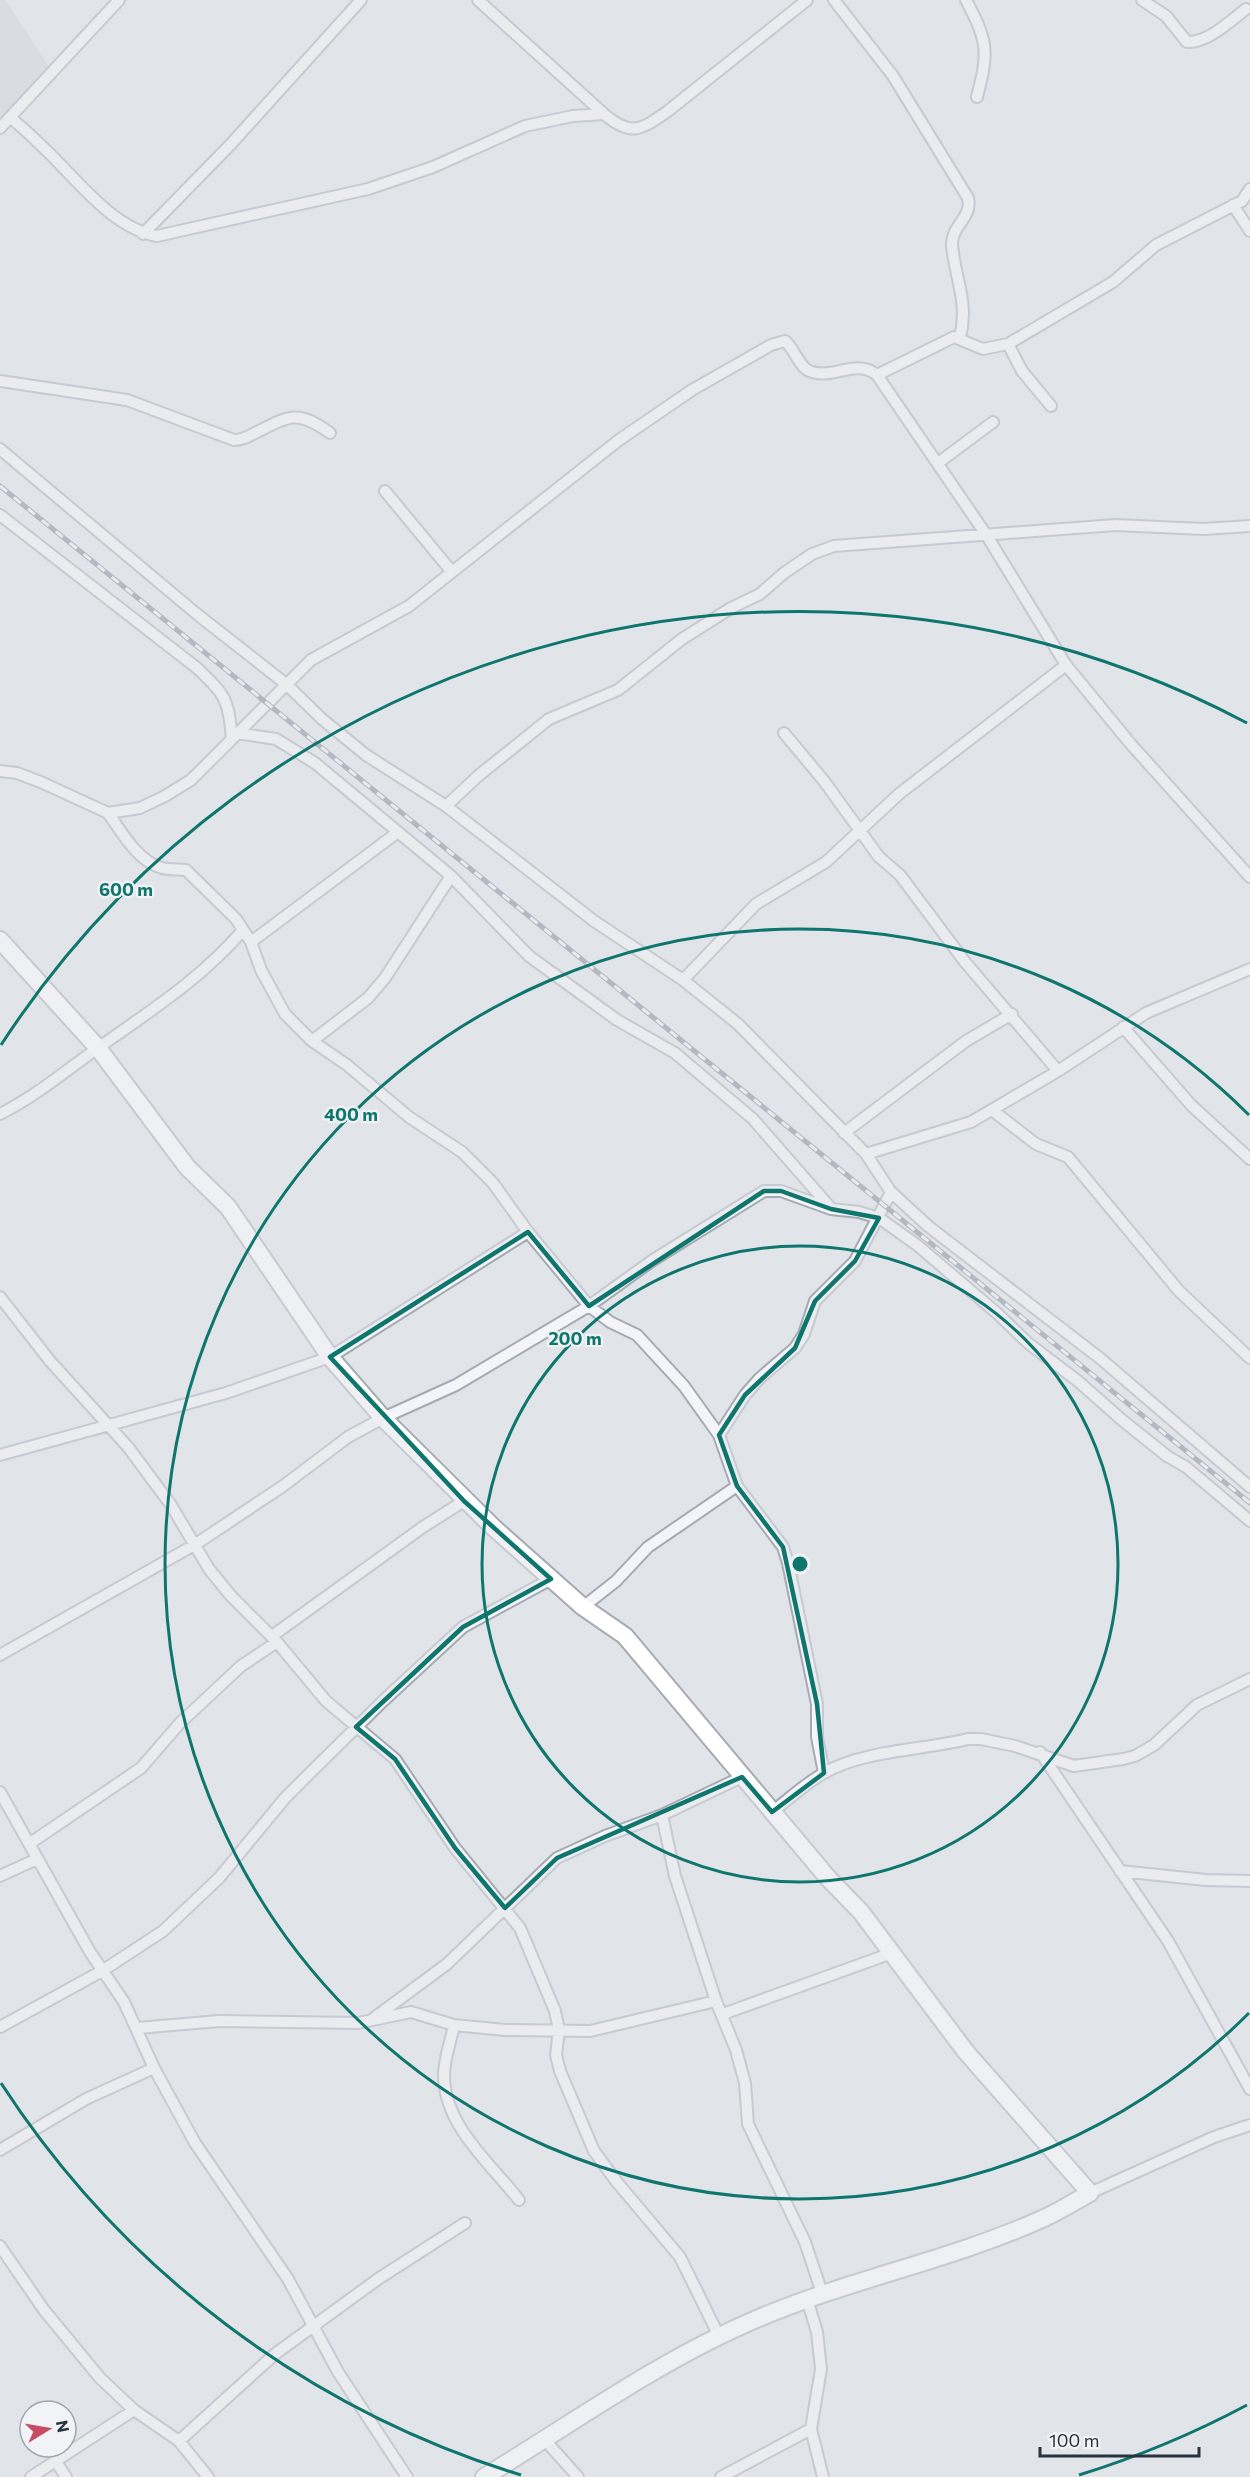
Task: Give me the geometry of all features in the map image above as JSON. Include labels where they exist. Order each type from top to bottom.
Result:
[{"type":"street","points":[[0,128],[118,0]]},
{"type":"street","points":[[143,234],[231,144],[361,0]]},
{"type":"street","points":[[479,0],[604,114],[620,128],[627,130],[651,123],[807,0]]},
{"type":"street","points":[[834,0],[893,76],[968,198],[970,205],[967,215],[957,228],[952,244],[964,305],[965,320],[960,338]]},
{"type":"street","points":[[966,0],[985,41],[983,74],[977,97]]},
{"type":"street","points":[[1142,0],[1166,16],[1187,42],[1207,35],[1245,9]]},
{"type":"street","points":[[10,117],[49,152],[80,187],[143,234],[157,237],[368,189],[433,167],[525,126],[573,116],[604,114]]},
{"type":"street","points":[[877,375],[947,339],[960,338],[983,349],[1008,344],[1113,282],[1156,245],[1242,201],[1250,189]]},
{"type":"street","points":[[1233,205],[1250,231]]},
{"type":"street","points":[[108,813],[140,808],[191,780],[311,660],[409,606],[619,440],[692,390],[771,345],[784,341],[795,351],[804,368],[811,372],[820,374],[856,368],[872,371],[877,375],[987,537],[1066,665],[1129,742],[1250,877]]},
{"type":"street","points":[[1008,344],[1022,370],[1051,406]]},
{"type":"street","points":[[0,381],[127,400],[234,440],[245,438],[293,416],[312,420],[330,433]]},
{"type":"street","points":[[938,463],[993,422]]},
{"type":"street","points":[[0,449],[198,615],[286,684],[322,719],[366,755],[446,806],[594,921],[683,980],[738,1023],[866,1154],[891,1192],[928,1226],[1146,1395],[1250,1487]]},
{"type":"street","points":[[385,491],[452,572]]},
{"type":"street","points":[[0,515],[197,668],[220,690],[229,709],[234,736]]},
{"type":"street","points":[[446,806],[478,776],[549,720],[618,690],[658,655],[714,618],[760,594],[784,573],[812,554],[834,546],[987,537],[1115,525],[1204,529],[1250,526]]},
{"type":"street","points":[[683,980],[756,904],[826,862],[899,794],[1066,665]]},
{"type":"street","points":[[784,733],[824,781],[879,856],[900,875],[965,962],[1012,1014],[1058,1071]]},
{"type":"street","points":[[234,736],[276,739],[288,744],[322,769],[451,876],[529,956],[617,1020],[675,1053],[753,1119],[831,1209]]},
{"type":"street","points":[[0,771],[43,783],[108,813],[129,842],[152,864],[162,868],[186,870],[192,874],[243,930],[251,942],[261,970],[285,1014],[312,1041],[347,1065],[409,1117],[462,1152],[493,1183],[528,1232],[588,1306],[610,1322],[637,1335],[684,1386],[719,1435],[737,1486],[778,1541],[788,1563],[817,1704],[817,1737],[824,1773]]},
{"type":"street","points":[[251,942],[398,832]]},
{"type":"street","points":[[312,1041],[374,992],[451,876]]},
{"type":"street","points":[[0,1114],[36,1095],[192,982],[243,930]]},
{"type":"street","points":[[0,940],[98,1048],[171,1147],[228,1207],[330,1358],[382,1418],[464,1500],[551,1580],[626,1636],[742,1777],[861,1912],[966,2052],[1090,2193]]},
{"type":"street","points":[[866,1154],[963,1125],[1058,1071],[1146,1013],[1250,969]]},
{"type":"street","points":[[844,1132],[966,1041],[1012,1014]]},
{"type":"street","points":[[1123,1027],[1191,1106],[1250,1159]]},
{"type":"street","points":[[992,1110],[1036,1143],[1068,1157],[1173,1284],[1250,1358]]},
{"type":"street","points":[[0,1655],[196,1544],[284,1486],[348,1437],[382,1418],[456,1385],[588,1306],[652,1260],[765,1191],[781,1191],[831,1209],[859,1212],[879,1218],[917,1245],[998,1314],[1028,1343],[1250,1521]]},
{"type":"street","points":[[719,1435],[745,1395],[760,1378],[795,1348],[804,1334],[815,1302],[855,1262],[891,1192]]},
{"type":"street","points":[[0,1455],[226,1393],[330,1358],[528,1232]]},
{"type":"street","points":[[0,1297],[50,1361],[135,1455],[196,1544],[209,1569],[231,1596],[274,1639],[326,1701],[395,1759],[455,1848],[520,1928],[548,1990],[560,2030],[556,2055],[560,2072],[594,2151],[616,2181],[680,2257],[719,2336]]},
{"type":"street","points":[[583,1606],[616,1581],[648,1547],[737,1486]]},
{"type":"street","points":[[28,1844],[141,1768],[177,1725],[241,1666],[413,1534],[464,1500]]},
{"type":"street","points":[[0,2027],[102,1971],[163,1931],[219,1878],[285,1798],[356,1726],[463,1627],[551,1580]]},
{"type":"street","points":[[772,1812],[824,1773],[867,1758],[968,1739],[981,1739],[1040,1752],[1074,1766],[1136,1756],[1154,1746],[1197,1705],[1250,1679]]},
{"type":"street","points":[[1040,1752],[1189,1977],[1250,2089]]},
{"type":"street","points":[[369,2022],[478,1938],[505,1908],[557,1858],[605,1836],[662,1815],[742,1777]]},
{"type":"street","points":[[0,1792],[102,1971],[124,2001],[154,2068],[200,2152],[288,2280],[359,2406],[406,2477]]},
{"type":"street","points":[[662,1815],[675,1876],[745,2083],[748,2124],[805,2242],[815,2296],[821,2369],[810,2429],[823,2477]]},
{"type":"street","points":[[0,1876],[37,1859]]},
{"type":"street","points":[[1120,1871],[1206,1880],[1250,1881]]},
{"type":"street","points":[[723,2014],[892,1953]]},
{"type":"street","points":[[138,2028],[219,2021],[369,2022],[411,2012],[454,2025],[505,2030],[590,2031],[716,2001]]},
{"type":"street","points":[[454,2025],[444,2075],[452,2107],[462,2132],[519,2200]]},
{"type":"street","points":[[0,2150],[86,2099],[154,2068]]},
{"type":"street","points":[[484,2477],[681,2356],[719,2336],[815,2296],[1042,2219],[1090,2193],[1214,2137],[1250,2125]]},
{"type":"street","points":[[178,2441],[275,2354],[378,2279],[465,2223]]},
{"type":"street","points":[[0,2246],[70,2344],[134,2410],[178,2441],[208,2477]]},
{"type":"street","points":[[31,2477],[134,2410]]},
{"type":"street","points":[[721,2477],[810,2429]]},
{"type":"street","points":[[544,2439],[578,2477]]},
{"type":"street","points":[[55,2460],[66,2477]]},
{"type":"highlighted area","points":[[764,1191],[781,1191],[831,1209],[879,1218],[855,1261],[815,1301],[795,1348],[745,1395],[719,1435],[737,1486],[783,1547],[817,1704],[824,1773],[772,1812],[742,1777],[557,1858],[505,1908],[455,1848],[395,1759],[356,1727],[463,1627],[551,1579],[464,1501],[330,1357],[528,1232],[589,1306]]},
{"type":"shaded area","points":[[0,0],[5,0],[51,70],[0,119]]},
{"type":"railway","points":[[0,486],[1250,1503]]}]
